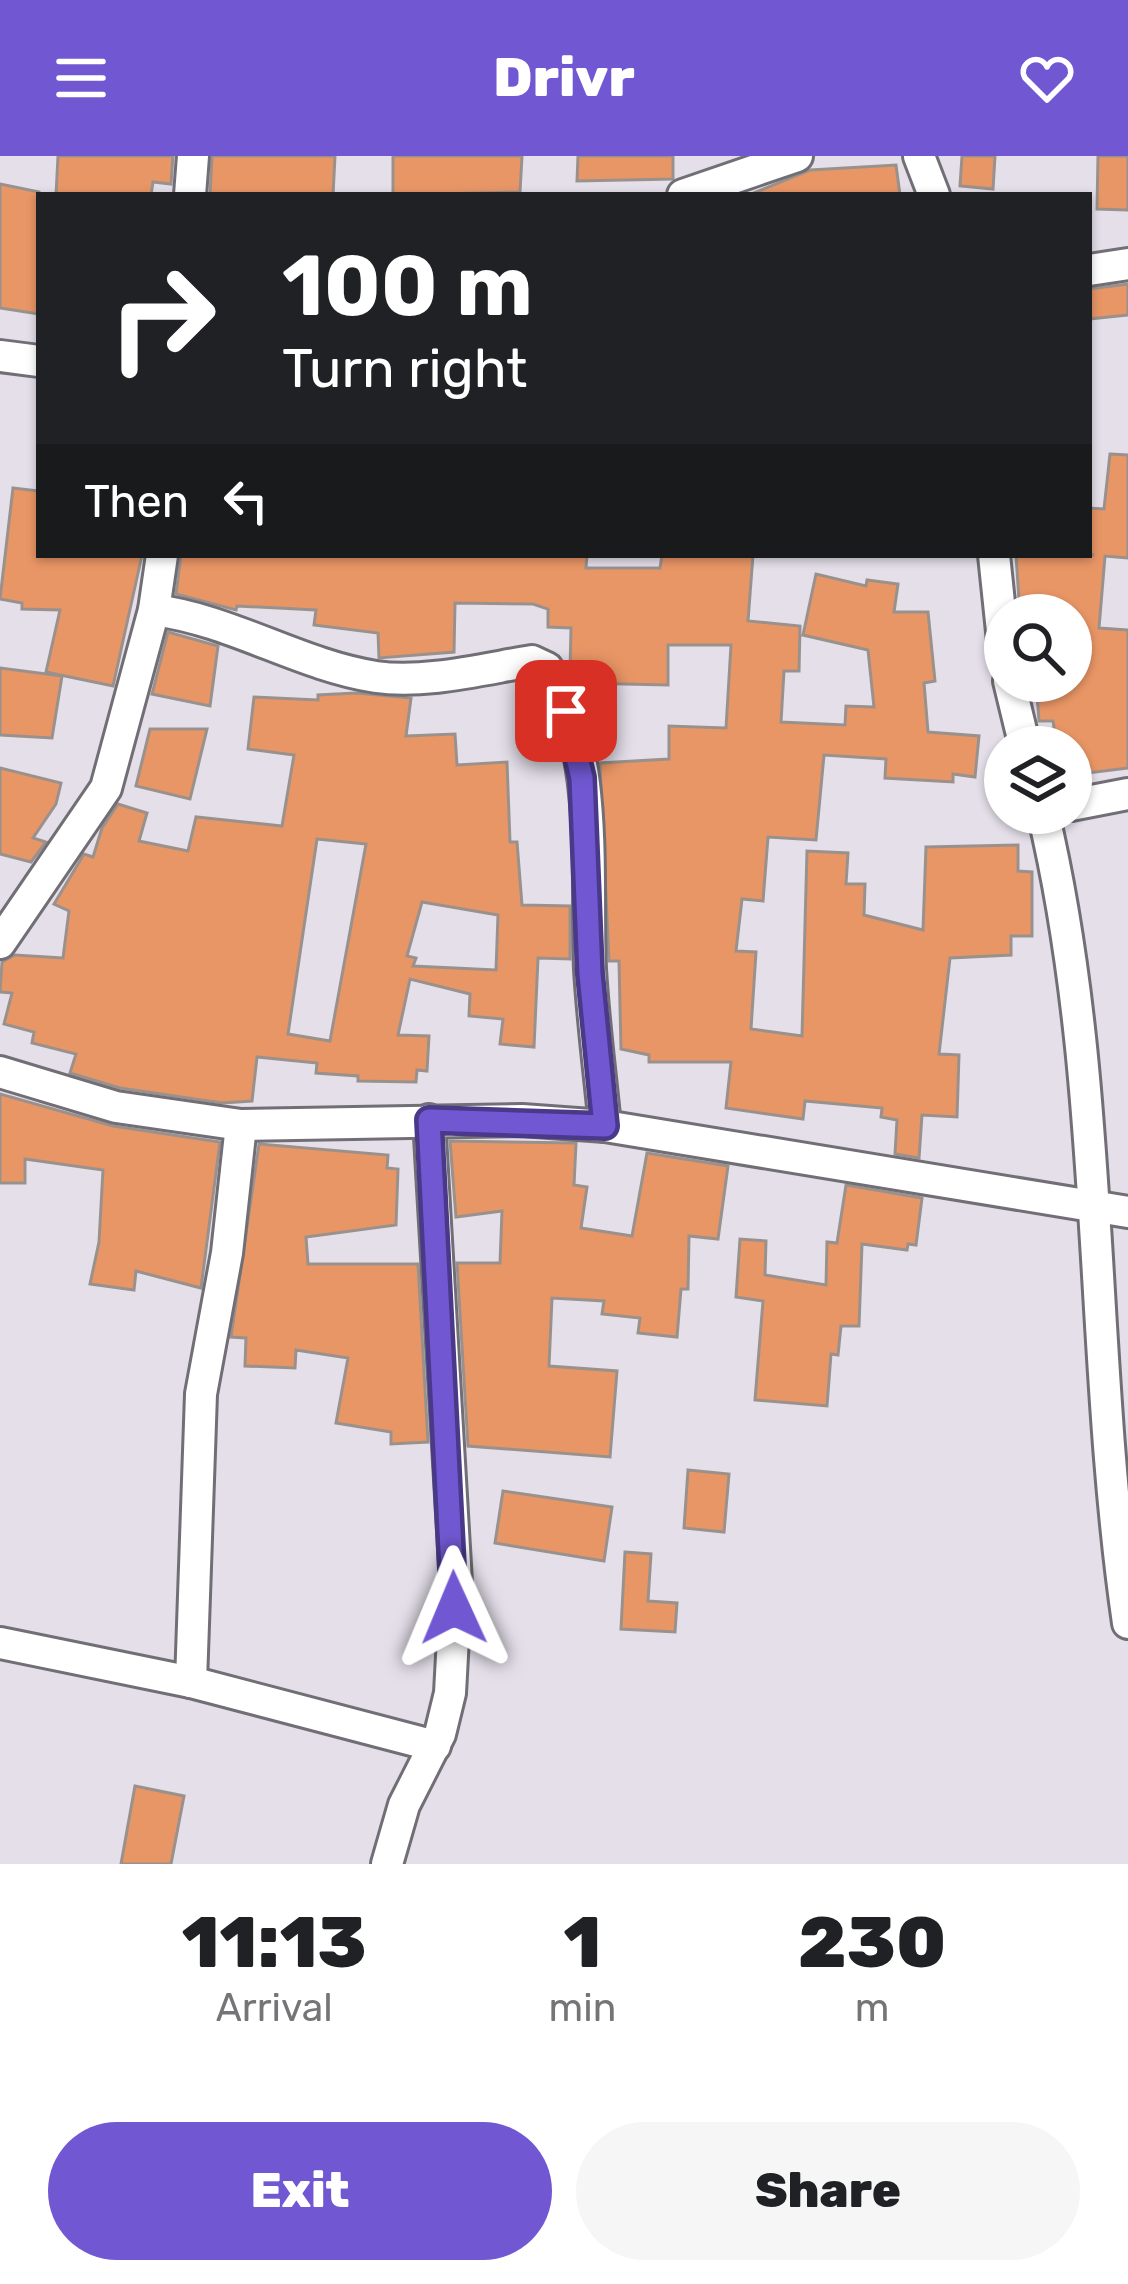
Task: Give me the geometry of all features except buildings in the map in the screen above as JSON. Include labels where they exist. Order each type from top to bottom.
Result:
[{"type":"street","points":[[190,192],[193,156]]},
{"type":"street","points":[[691,192],[797,156]]},
{"type":"street","points":[[919,156],[933,192]]},
{"type":"street","points":[[1092,270],[1128,264]]},
{"type":"street","points":[[0,356],[36,362]]},
{"type":"street","points":[[0,943],[106,788],[154,610],[162,558]]},
{"type":"street","points":[[994,558],[998,594]]},
{"type":"street","points":[[154,610],[199,616],[371,676],[404,679],[532,661],[547,668],[575,739],[582,778],[590,974],[605,1126]]},
{"type":"street","points":[[1092,801],[1128,794]]},
{"type":"street","points":[[1048,834],[1061,889],[1096,1209],[1109,1492],[1128,1623]]},
{"type":"street","points":[[0,1072],[116,1107],[241,1124],[429,1120],[605,1126],[1128,1212]]},
{"type":"street","points":[[387,1864],[404,1805],[435,1746],[450,1693],[456,1582],[429,1120]]},
{"type":"street","points":[[191,1682],[201,1394],[227,1253],[241,1124]]},
{"type":"street","points":[[0,1643],[191,1682],[435,1746]]},
{"type":"route","points":[[454,1608],[429,1120],[605,1126],[590,974],[582,778],[566,711]]}]
